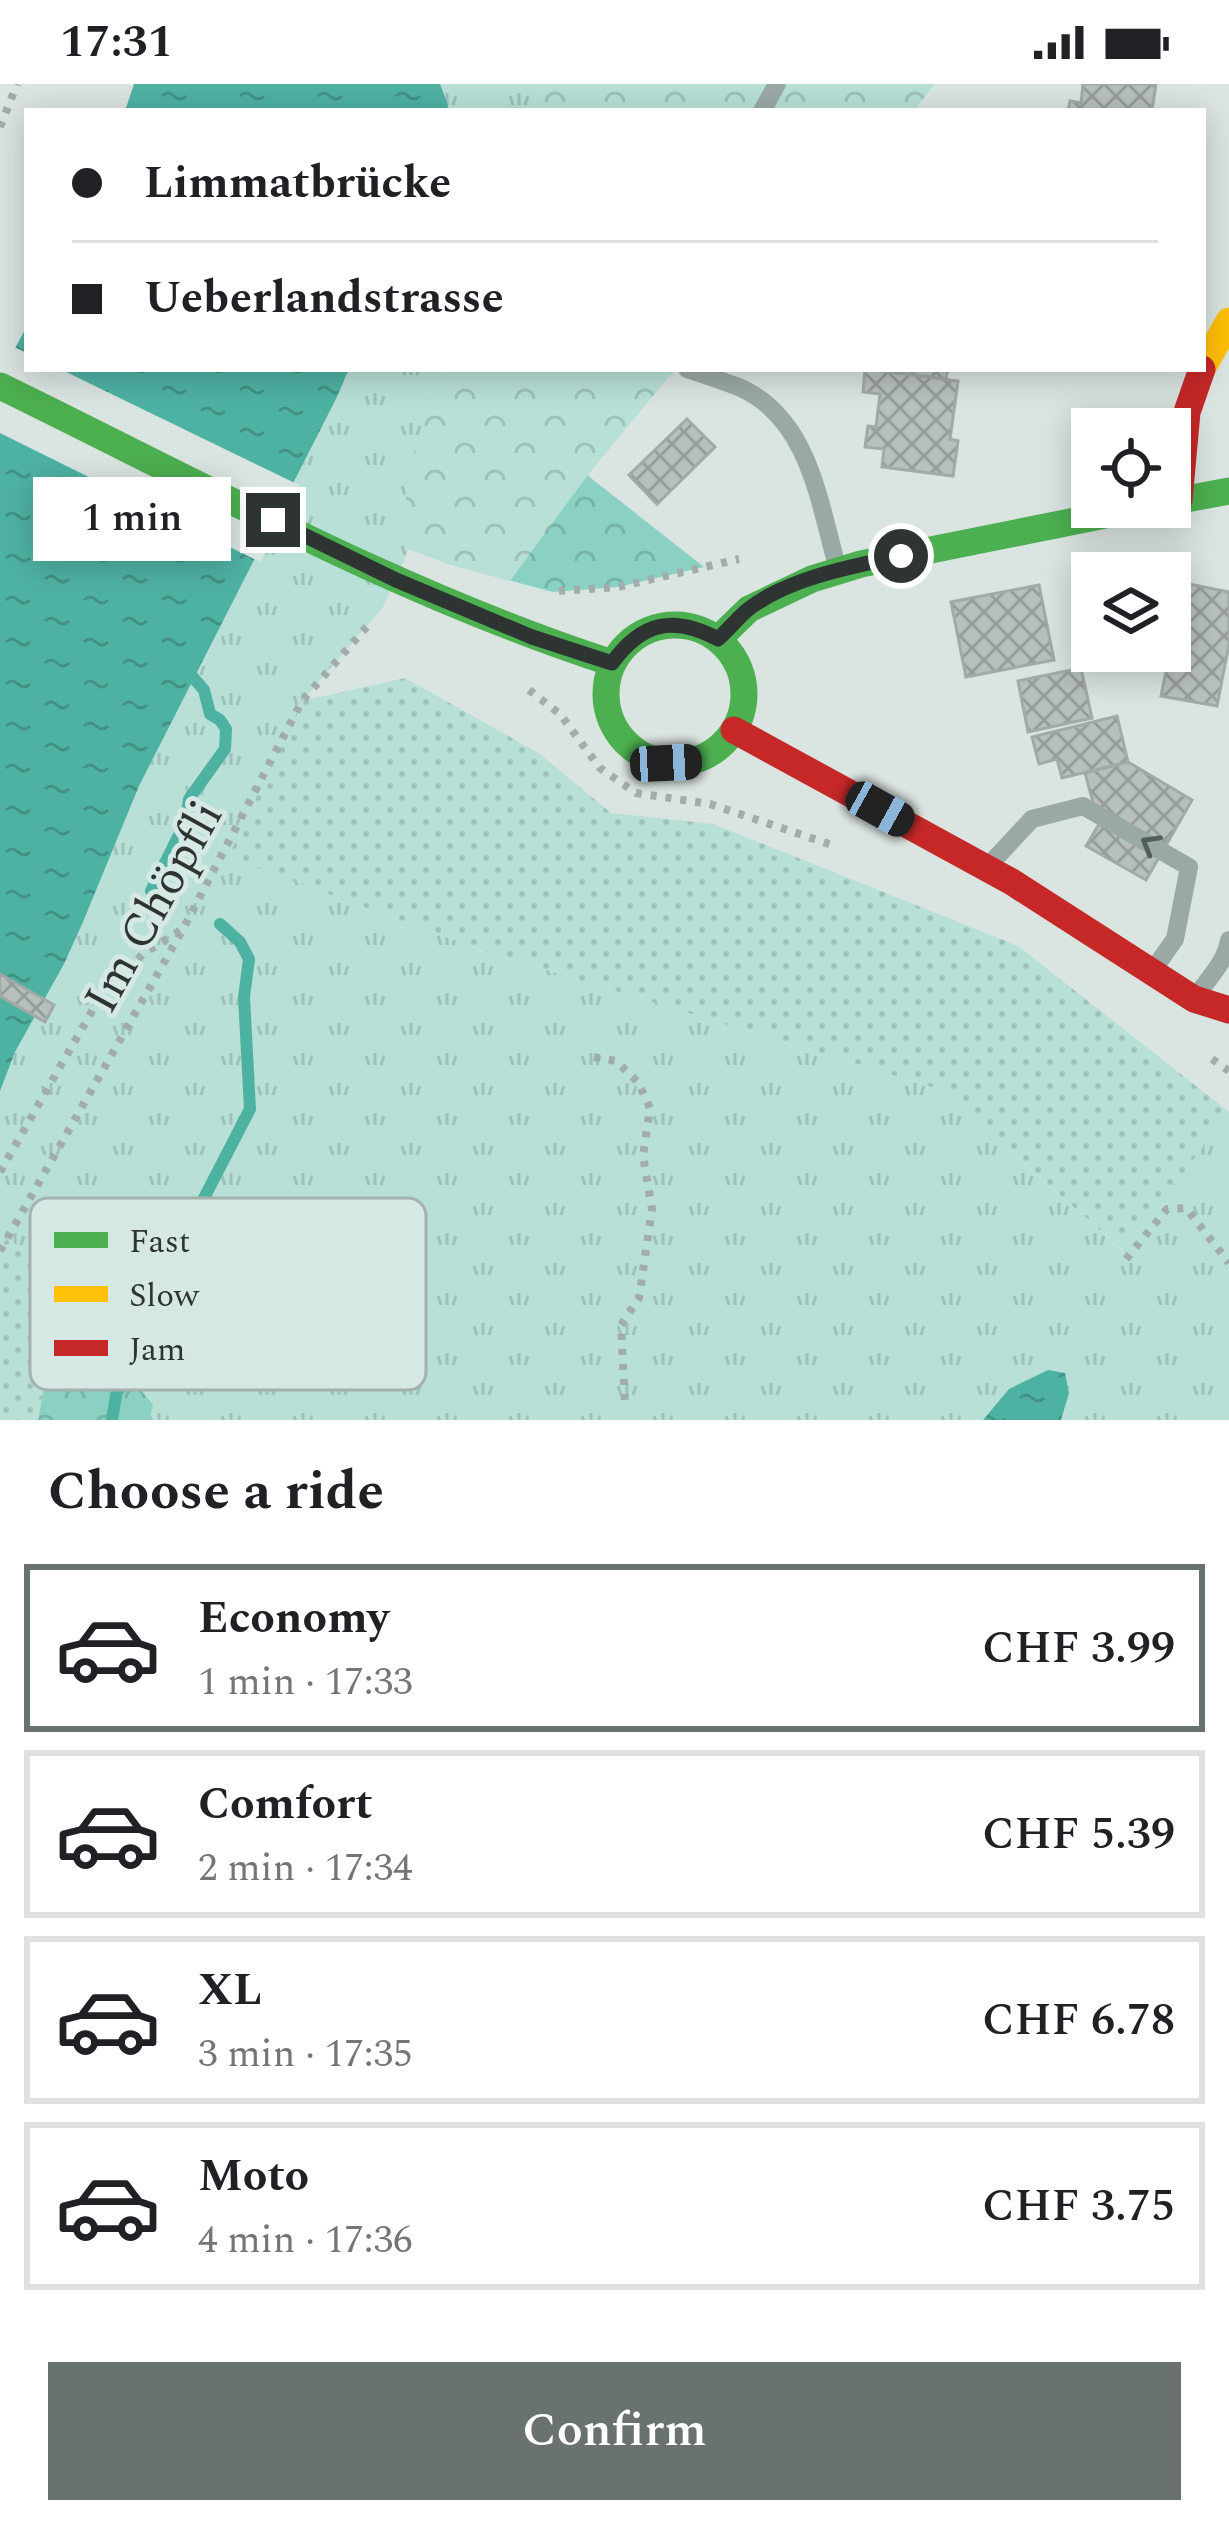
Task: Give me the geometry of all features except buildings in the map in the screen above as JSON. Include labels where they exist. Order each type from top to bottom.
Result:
[{"type":"main road","points":[[1206,363],[1229,321]]},
{"type":"main road","points":[[1188,408],[1202,372]]},
{"type":"main road","points":[[0,386],[351,559],[532,637],[612,663]]},
{"type":"main road","points":[[1191,498],[1229,491]]},
{"type":"main road","points":[[718,639],[749,609],[788,588],[838,571],[1071,522]]},
{"type":"main road","points":[[671,624],[696,627],[718,639],[732,654],[745,692],[734,730],[716,750],[692,762],[666,763],[641,755],[620,738],[607,714],[604,688],[612,663],[627,643],[647,629],[671,624]]},
{"type":"main road","points":[[734,730],[986,868],[1194,999],[1217,1031]]},
{"type":"lane","points":[[695,372],[745,390],[771,408],[790,431],[811,469],[838,571]]},
{"type":"lane","points":[[986,868],[1032,819],[1083,806],[1189,867],[1175,939],[1151,972]]},
{"type":"lane","points":[[1194,999],[1217,968],[1229,940]]},
{"type":"path","points":[[0,127],[17,84]]},
{"type":"path","points":[[553,592],[618,587],[758,554]]},
{"type":"path","name":"Im Chöpfli","points":[[30,1198],[183,929],[302,701],[383,607]]},
{"type":"path","points":[[528,689],[560,714],[600,768],[636,793],[710,804],[842,848]]},
{"type":"path","points":[[0,1172],[100,997],[143,954],[183,929]]},
{"type":"path","points":[[1217,1031],[1229,1071]]},
{"type":"path","points":[[594,1057],[616,1061],[627,1071],[650,1108],[643,1156],[652,1209],[639,1298],[621,1325],[625,1403]]},
{"type":"path","name":"Im Chöpfli","points":[[0,1251],[30,1198]]},
{"type":"path","points":[[1126,1259],[1167,1209],[1186,1208],[1229,1263]]},
{"type":"green space","points":[[440,84],[539,84],[533,108],[448,105]]},
{"type":"green space","points":[[539,84],[935,84],[915,108],[533,108]]},
{"type":"green space","points":[[348,372],[445,372],[405,480],[409,549],[383,607],[302,701],[229,857],[487,952],[939,1089],[1123,1251],[1229,1112],[1229,1420],[150,1420],[153,1403],[142,1390],[426,1390],[426,1198],[30,1198],[30,1261],[9,1237],[0,1251],[0,1091],[15,1052],[64,964],[139,786]]},
{"type":"green space","points":[[445,372],[673,372],[587,475],[704,567],[618,587],[553,592],[409,549],[405,480]]},
{"type":"green space","points":[[445,372],[673,372],[587,476],[510,581],[409,549],[405,480]]},
{"type":"green space","points":[[405,678],[540,754],[611,813],[713,824],[1018,946],[1229,1112],[1124,1251],[939,1089],[487,952],[228,857],[302,701]]},
{"type":"green space","points":[[8,1236],[30,1261],[30,1390],[43,1390],[38,1420],[0,1420],[0,1251]]},
{"type":"green space","points":[[43,1390],[141,1390],[153,1404],[150,1420],[38,1420]]},
{"type":"water","points":[[134,84],[440,84],[448,105],[448,108],[126,108]]},
{"type":"water","points":[[24,332],[24,372],[348,372],[139,786],[64,964],[15,1052],[0,1091],[0,376]]},
{"type":"water","points":[[1048,1370],[1065,1373],[1069,1393],[1061,1420],[983,1420],[1009,1389]]},
{"type":"pier","points":[[10,345],[24,352],[24,372],[66,372],[299,485],[260,562],[0,433],[0,364]]},
{"type":"waterway","points":[[172,898],[151,891],[186,821],[189,799],[225,749],[226,729],[210,714],[204,690],[185,668]]},
{"type":"waterway","points":[[204,1198],[250,1109],[244,997],[249,959],[240,942],[220,924]]},
{"type":"waterway","points":[[112,1420],[117,1390]]},
{"type":"traffic: fast","points":[[0,386],[378,571],[612,663]]},
{"type":"traffic: fast","points":[[1191,498],[1229,491]]},
{"type":"traffic: fast","points":[[718,639],[749,609],[812,579],[861,564],[1071,522]]},
{"type":"traffic: fast","points":[[675,625],[702,630],[724,645],[739,667],[744,694],[739,721],[724,743],[702,758],[675,763],[648,758],[626,743],[611,721],[606,694],[611,667],[626,645],[648,630],[675,625]]},
{"type":"traffic: slow","points":[[1206,362],[1229,321]]},
{"type":"traffic: jam","points":[[1188,408],[1201,372]]},
{"type":"traffic: jam","points":[[734,730],[1012,882],[1194,999],[1229,1010]]},
{"type":"route","points":[[273,520],[396,580],[532,637],[612,663],[627,643],[647,629],[671,624],[696,627],[718,639],[749,609],[788,588],[901,556]]}]
